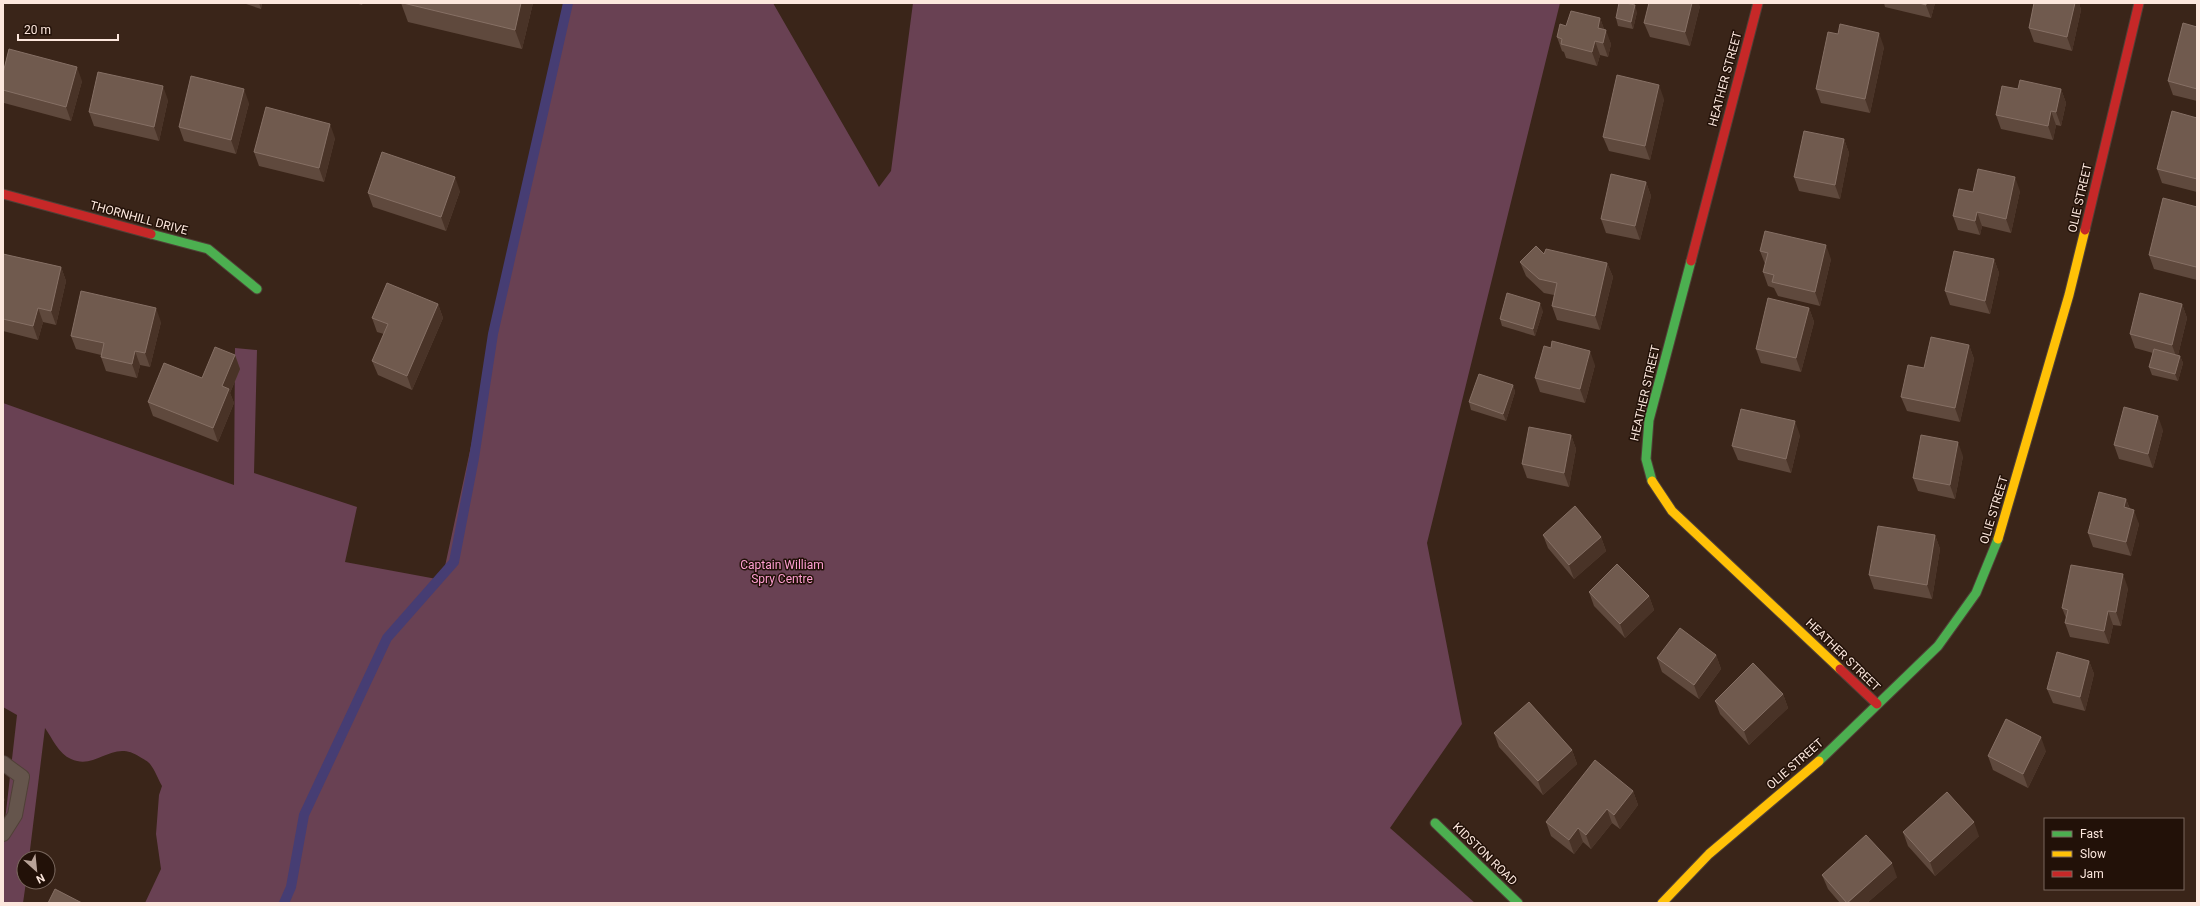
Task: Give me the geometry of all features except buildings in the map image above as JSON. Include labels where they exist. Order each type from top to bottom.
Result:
[{"type":"street","name":"HEATHER STREET","points":[[1758,3],[1649,420],[1645,449],[1647,471],[1657,492],[1672,511],[1877,704]]},
{"type":"street","name":"OLIE STREET","points":[[1662,903],[1709,854],[1805,774],[1938,646],[1954,627],[1976,593],[1992,557],[2069,295],[2139,3]]},
{"type":"street","name":"THORNHILL DRIVE","points":[[3,194],[208,249],[257,289]]},
{"type":"street","name":"KIDSTON ROAD","points":[[1434,823],[1518,903]]},
{"type":"lane","points":[[3,763],[22,777],[15,815],[3,834]]},
{"type":"green space","name":"Captain William Spry Centre","points":[[567,3],[773,3],[879,187],[891,171],[913,3],[1560,3],[1427,543],[1462,724],[1390,828],[1475,903],[145,903],[161,869],[156,834],[159,795],[162,786],[153,769],[148,762],[130,752],[113,752],[89,761],[80,762],[71,759],[59,750],[45,728],[30,850],[16,850],[16,890],[25,890],[23,903],[3,903],[3,838],[17,715],[3,707],[3,403],[234,485],[235,348],[257,350],[254,473],[357,507],[345,562],[442,580]]},
{"type":"waterway","points":[[284,903],[291,887],[304,815],[387,638],[454,562],[474,458],[493,334],[568,3]]},
{"type":"traffic: fast","points":[[151,234],[208,249],[257,289]]},
{"type":"traffic: fast","points":[[1652,481],[1646,459],[1649,420],[1691,261]]},
{"type":"traffic: fast","points":[[1819,761],[1938,646],[1976,593],[1998,539]]},
{"type":"traffic: fast","points":[[1435,823],[1518,903]]},
{"type":"traffic: slow","points":[[1998,539],[2069,295],[2085,230]]},
{"type":"traffic: slow","points":[[1652,481],[1672,511],[1840,669]]},
{"type":"traffic: slow","points":[[1662,903],[1709,854],[1819,761]]},
{"type":"traffic: jam","points":[[1691,261],[1758,3]]},
{"type":"traffic: jam","points":[[2085,230],[2139,3]]},
{"type":"traffic: jam","points":[[3,194],[151,234]]},
{"type":"traffic: jam","points":[[1840,669],[1877,704]]}]
